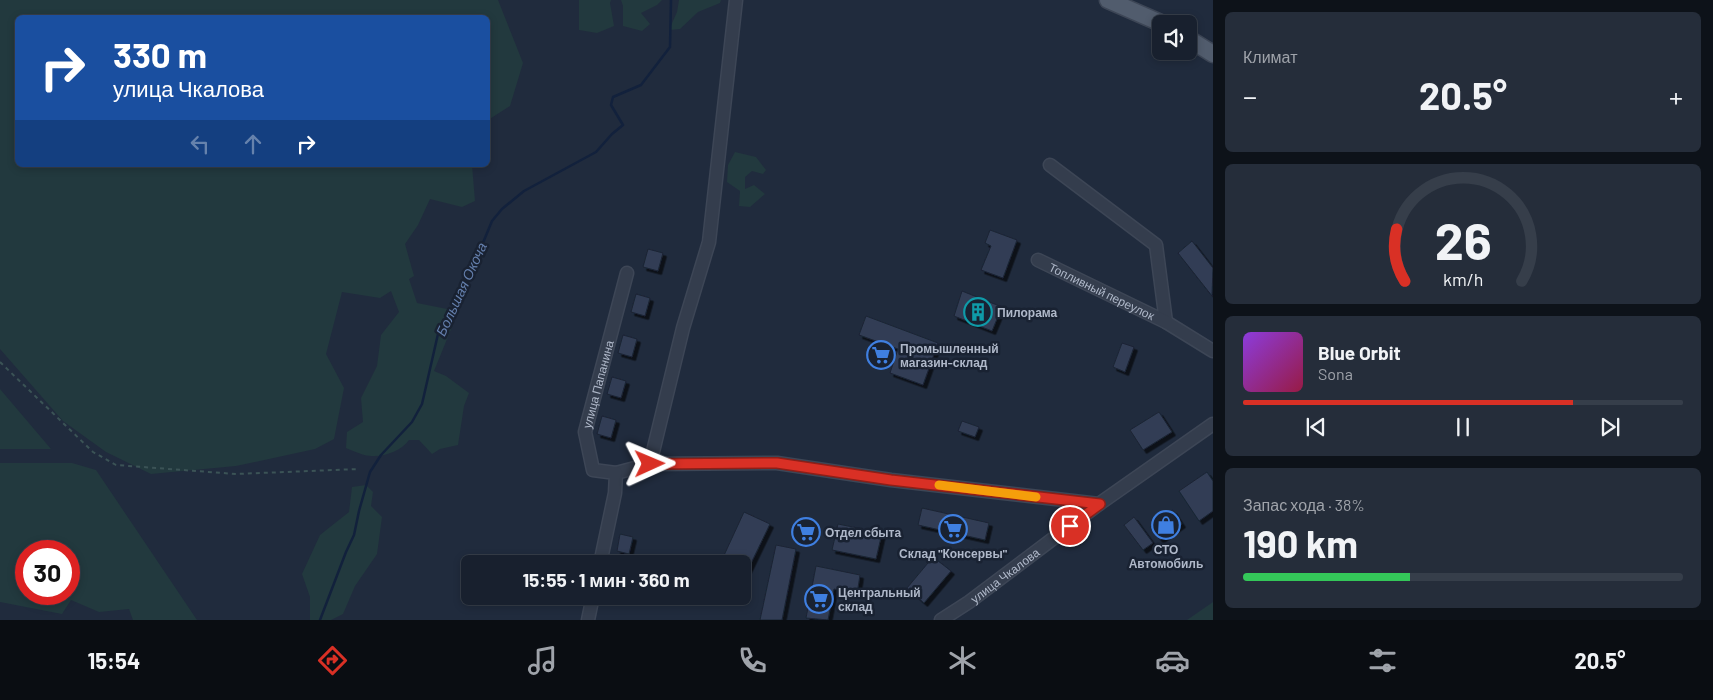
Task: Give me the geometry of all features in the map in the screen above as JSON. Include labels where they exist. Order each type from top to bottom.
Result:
[{"type":"main road","points":[[1108,0],[1152,19]]},
{"type":"main road","points":[[1197,44],[1213,54]]},
{"type":"street","points":[[650,464],[683,328],[709,242],[736,0]]},
{"type":"street","name":"Топливный переулок","points":[[1050,165],[1156,245],[1166,322]]},
{"type":"street","name":"Топливный переулок","points":[[1038,260],[1166,322],[1213,351]]},
{"type":"street","name":"улица Папанина","points":[[616,473],[593,470],[585,432],[627,274]]},
{"type":"street","name":"улица Чкалова","points":[[941,620],[969,602],[1100,504],[1213,424]]},
{"type":"street","points":[[602,555],[615,493],[616,473],[650,464],[777,463],[891,480],[1100,504]]},
{"type":"street","points":[[588,620],[591,605]]},
{"type":"path","points":[[0,362],[93,452],[116,465],[236,474],[359,470]]},
{"type":"green space","points":[[0,0],[498,0],[523,63],[510,106],[490,119],[490,15],[15,15],[15,167],[472,167],[475,201],[462,207],[430,199],[418,225],[405,244],[414,276],[409,279],[417,303],[447,309],[454,322],[434,371],[446,376],[469,393],[464,406],[458,445],[440,449],[432,454],[419,440],[409,440],[394,452],[374,456],[363,455],[346,448],[347,432],[363,422],[361,398],[377,366],[381,335],[399,312],[391,291],[380,298],[342,292],[326,354],[344,388],[334,439],[315,449],[236,466],[151,474],[106,452],[63,421],[0,349]]},
{"type":"green space","points":[[579,0],[611,0],[614,26],[597,33],[579,30]]},
{"type":"green space","points":[[621,0],[662,0],[657,5],[641,13],[650,24],[642,31],[623,26],[623,6]]},
{"type":"green space","points":[[679,0],[721,0],[720,3],[698,12],[680,29],[669,30],[677,12]]},
{"type":"green space","points":[[735,152],[756,157],[766,170],[763,174],[752,171],[745,177],[745,189],[754,185],[765,194],[750,207],[739,206],[740,191],[727,182],[728,165]]},
{"type":"green space","points":[[0,389],[51,449],[0,449]]},
{"type":"green space","points":[[0,463],[72,463],[96,470],[197,620],[133,620],[129,609],[99,612],[80,604],[80,540],[15,540],[15,605],[0,602]]},
{"type":"green space","points":[[366,485],[373,492],[371,506],[382,517],[377,554],[355,586],[343,614],[331,620],[310,620],[310,597],[302,574],[320,535],[349,512],[352,487]]},
{"type":"green space","points":[[1213,602],[1213,620],[1187,620]]},
{"type":"green space","points":[[16,605],[68,605],[62,614]]},
{"type":"building","points":[[990,230],[1017,240],[1003,278],[981,270],[991,246],[985,243]]},
{"type":"building","points":[[1192,241],[1213,268],[1212,296],[1178,253]]},
{"type":"building","points":[[648,249],[663,253],[658,271],[643,267]]},
{"type":"building","name":"Пилорама","points":[[962,291],[1002,307],[992,331],[954,316]]},
{"type":"building","points":[[636,294],[650,298],[645,316],[631,312]]},
{"type":"building","points":[[866,316],[938,343],[923,385],[890,373],[898,349],[859,335]]},
{"type":"building","points":[[623,335],[637,339],[632,357],[618,353]]},
{"type":"building","points":[[1122,343],[1134,347],[1125,372],[1113,367]]},
{"type":"building","points":[[612,377],[626,381],[621,398],[607,394]]},
{"type":"building","points":[[1159,412],[1172,432],[1143,450],[1130,430]]},
{"type":"building","points":[[602,416],[616,420],[611,438],[597,434]]},
{"type":"building","points":[[962,421],[979,427],[975,437],[958,431]]},
{"type":"building","points":[[1207,472],[1213,481],[1213,511],[1199,521],[1179,491]]},
{"type":"building","points":[[922,508],[989,523],[985,540],[918,525]]},
{"type":"building","name":"СТО Автомобиль","points":[[1173,510],[1182,524],[1160,540],[1150,527]]},
{"type":"building","points":[[744,512],[770,524],[751,563],[751,555],[724,555]]},
{"type":"building","points":[[1134,517],[1153,543],[1143,550],[1124,525]]},
{"type":"building","points":[[838,524],[882,533],[876,559],[832,550]]},
{"type":"building","points":[[620,534],[633,537],[629,554],[617,551]]},
{"type":"building","points":[[776,545],[796,549],[782,620],[760,620]]},
{"type":"building","points":[[933,557],[951,571],[924,603],[907,588]]},
{"type":"building","points":[[816,566],[860,575],[857,594],[834,589],[828,620],[806,618]]},
{"type":"waterway","name":"Большая Окоча","points":[[320,620],[354,535],[370,472],[381,455],[412,422],[422,404],[438,334],[461,296],[492,221],[502,209],[524,191],[596,152],[623,125],[611,105],[613,97],[641,85],[670,47],[671,0]]},
{"type":"slow traffic","points":[[939,485],[1036,497]]},
{"type":"place","name":"Пилорама","points":[[978,312]]},
{"type":"place","name":"Промышленный магазин-склад","points":[[881,355]]},
{"type":"place","name":"СТО Автомобиль","points":[[1166,525]]},
{"type":"place","name":"Склад \"Консервы\"","points":[[953,529]]},
{"type":"place","name":"Отдел сбыта","points":[[806,532]]},
{"type":"place","name":"Центральный склад","points":[[819,599]]},
{"type":"route","points":[[650,464],[777,463],[891,480],[1100,504],[1070,526]]}]
